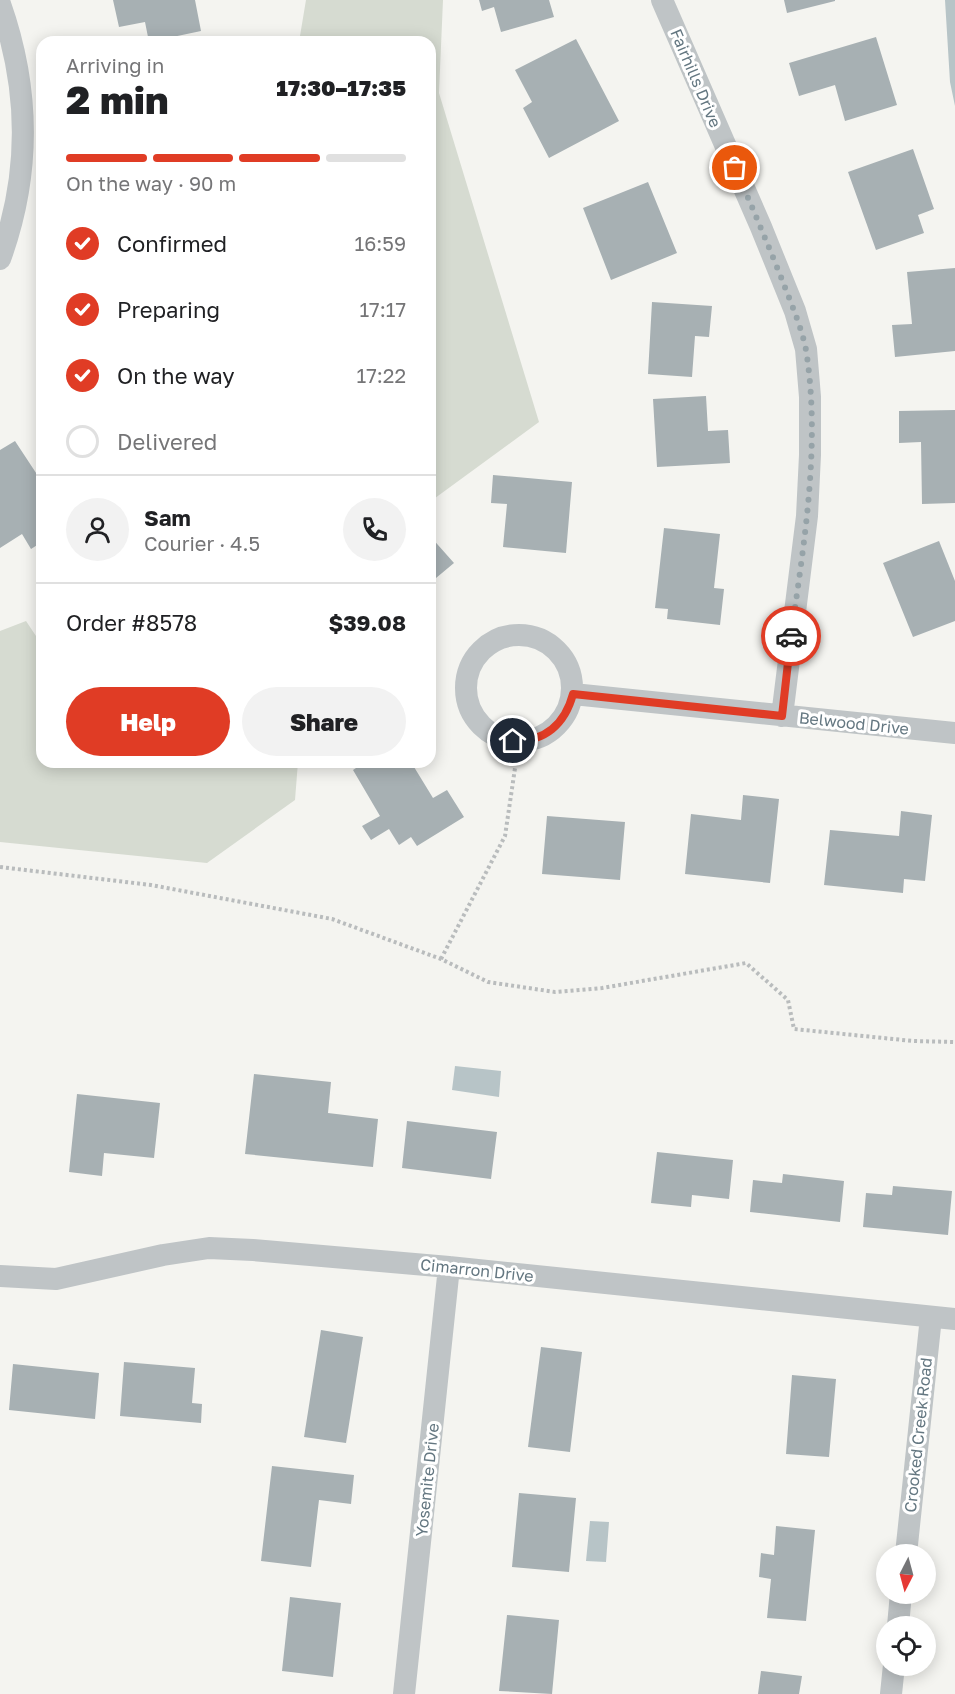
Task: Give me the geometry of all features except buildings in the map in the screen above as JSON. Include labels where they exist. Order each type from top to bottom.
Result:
[{"type":"street","name":"Fairhills Drive","points":[[662,0],[795,311],[806,349],[810,408],[807,506],[782,716]]},
{"type":"street","points":[[0,4],[18,71],[22,102],[24,160],[7,241],[0,259]]},
{"type":"street","points":[[512,635],[539,638],[562,654],[573,680],[573,694],[562,720],[553,730],[541,737],[519,741],[500,738],[487,731],[470,709],[466,696],[469,668],[486,645],[512,635]]},
{"type":"street","name":"Belwood Drive","points":[[573,694],[955,733]]},
{"type":"street","name":"Cimarron Drive","points":[[0,1276],[56,1279],[163,1255],[209,1248],[449,1267],[955,1319]]},
{"type":"street","name":"Yosemite Drive","points":[[404,1694],[449,1267]]},
{"type":"street","name":"Crooked Creek Road","points":[[907,1544],[931,1317]]},
{"type":"street","points":[[891,1694],[893,1676]]},
{"type":"path","points":[[441,959],[506,836],[519,741]]},
{"type":"path","points":[[0,867],[150,885],[332,919],[441,959],[488,982],[555,992],[602,988],[746,963],[788,1000],[794,1029],[913,1041],[955,1042]]},
{"type":"shaded area","points":[[306,0],[443,0],[439,93],[539,422],[436,497],[436,36],[300,36]]},
{"type":"shaded area","points":[[945,0],[955,0],[955,106],[950,82]]},
{"type":"shaded area","points":[[26,621],[36,636],[36,768],[298,768],[295,800],[207,863],[0,842],[0,631]]},
{"type":"shaded area","points":[[455,1066],[501,1071],[499,1097],[452,1090]]},
{"type":"shaded area","points":[[590,1521],[609,1522],[606,1562],[586,1561]]},
{"type":"way so far","points":[[735,168],[795,311],[806,349],[810,397],[807,516],[791,636]]},
{"type":"route","points":[[513,741],[527,741],[553,730],[562,720],[573,694],[782,716],[791,636]]}]
